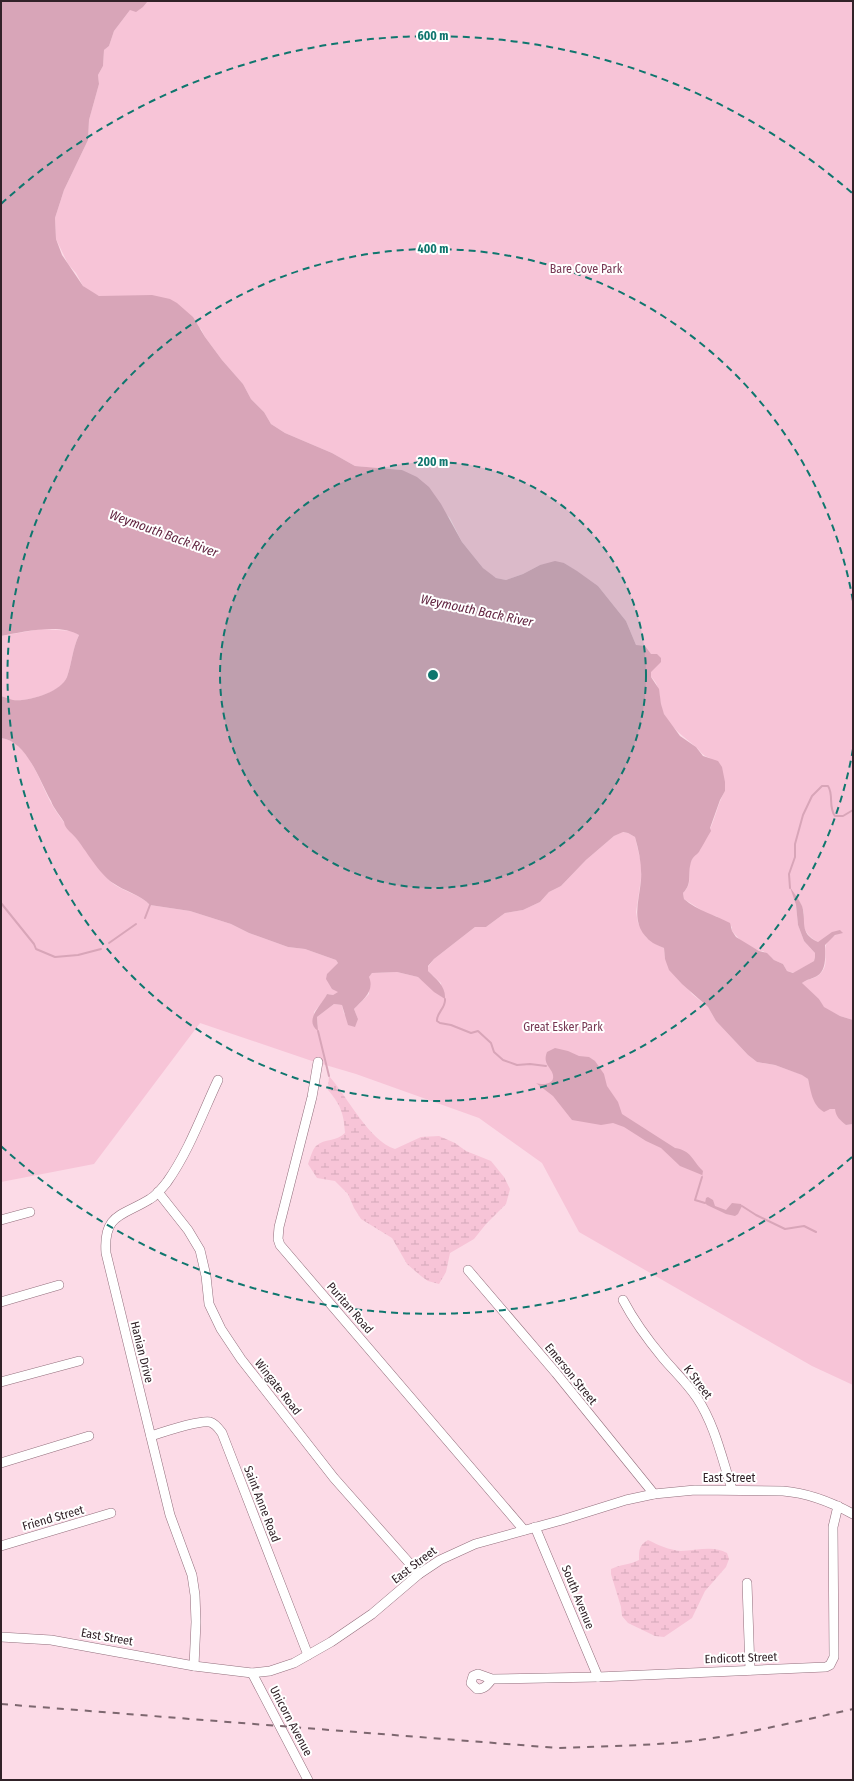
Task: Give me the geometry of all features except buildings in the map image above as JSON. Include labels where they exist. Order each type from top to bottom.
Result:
[{"type":"street","name":"Puritan Road","points":[[318,1062],[312,1097],[279,1228],[278,1239],[280,1245],[524,1530]]},
{"type":"street","name":"Hanian Drive","points":[[194,1666],[196,1622],[195,1595],[192,1575],[189,1563],[178,1542],[170,1515],[106,1253],[105,1238],[112,1221],[119,1215],[150,1199],[158,1192],[182,1158],[218,1080]]},
{"type":"street","name":"Wingate Road","points":[[158,1192],[188,1230],[200,1250],[206,1276],[209,1304],[221,1329],[241,1359],[334,1478],[419,1574]]},
{"type":"street","points":[[1,1220],[30,1212]]},
{"type":"street","name":"Emerson Street","points":[[468,1270],[556,1373],[654,1494]]},
{"type":"street","points":[[1,1302],[59,1285]]},
{"type":"street","name":"K Street","points":[[622,1300],[644,1335],[689,1387],[702,1406],[717,1443],[732,1489]]},
{"type":"street","points":[[1,1382],[79,1361]]},
{"type":"street","name":"Saint Anne Road","points":[[151,1436],[203,1422],[213,1423],[218,1427],[222,1433],[308,1655]]},
{"type":"street","points":[[1,1464],[89,1436]]},
{"type":"street","name":"East Street","points":[[1,1637],[51,1640],[194,1666],[252,1673],[276,1669],[308,1655],[332,1642],[372,1614],[419,1574],[457,1550],[495,1537],[535,1527],[626,1500],[654,1494],[695,1490],[732,1489],[796,1492],[838,1506],[853,1514]]},
{"type":"street","name":"Endicott Street","points":[[492,1679],[598,1677],[820,1668],[830,1665],[833,1661],[835,1638],[833,1527],[838,1506]]},
{"type":"street","name":"Friend Street","points":[[1,1546],[111,1513]]},
{"type":"street","name":"South Avenue","points":[[535,1527],[598,1677]]},
{"type":"street","points":[[748,1583],[750,1670]]},
{"type":"street","name":"Unicorn Avenue","points":[[252,1673],[308,1780]]},
{"type":"green space","name":"Bare Cove Park","points":[[148,1],[853,1],[853,1020],[840,1016],[823,1007],[819,999],[802,983],[819,975],[824,969],[826,947],[828,942],[842,932],[818,942],[812,938],[805,929],[803,922],[803,910],[799,900],[791,888],[796,905],[798,925],[804,941],[815,953],[814,961],[794,973],[787,971],[783,964],[774,960],[763,951],[759,951],[742,942],[732,931],[732,927],[716,916],[709,915],[684,899],[683,893],[687,889],[689,881],[690,864],[696,851],[710,829],[725,791],[710,758],[704,755],[670,724],[662,709],[657,685],[651,677],[651,654],[636,645],[626,621],[598,586],[564,563],[540,565],[523,574],[506,580],[496,578],[483,568],[462,542],[450,518],[402,470],[355,466],[332,453],[285,433],[271,424],[264,412],[251,399],[243,384],[222,360],[205,337],[201,329],[125,297],[99,296],[83,286],[76,273],[68,264],[56,239],[55,218],[64,190],[88,140],[89,120],[99,84],[98,75],[103,66],[104,50],[109,46],[114,31],[130,10],[143,7]]},
{"type":"green space","points":[[41,629],[73,631],[79,635],[67,677],[59,687],[35,698],[13,700],[1,696],[1,636]]},
{"type":"green space","name":"Great Esker Park","points":[[1,738],[10,741],[19,747],[26,755],[51,803],[61,818],[104,875],[111,882],[141,898],[150,905],[190,911],[231,924],[249,933],[288,947],[305,949],[336,960],[338,963],[334,968],[339,992],[333,995],[327,994],[314,1012],[318,1028],[317,1017],[334,1004],[342,1005],[344,1014],[358,1019],[354,1009],[369,994],[369,977],[372,973],[397,972],[418,977],[442,997],[441,983],[428,971],[428,967],[434,959],[475,927],[486,927],[505,913],[523,910],[540,902],[549,892],[561,886],[586,860],[614,836],[622,832],[628,833],[635,837],[641,863],[641,879],[636,912],[638,923],[646,937],[664,948],[665,959],[692,994],[708,1007],[716,1021],[748,1055],[757,1062],[775,1065],[803,1075],[808,1079],[809,1083],[830,1109],[835,1109],[846,1125],[853,1124],[853,1385],[812,1366],[579,1232],[542,1163],[479,1118],[356,1074],[312,1061],[200,1023],[94,1164],[1,1182]]},
{"type":"green space","points":[[329,1076],[367,1127],[385,1144],[395,1149],[421,1137],[439,1136],[455,1143],[466,1151],[491,1161],[504,1177],[510,1189],[506,1204],[486,1224],[474,1239],[450,1253],[446,1272],[439,1284],[428,1281],[407,1264],[392,1238],[361,1219],[348,1194],[335,1181],[317,1178],[308,1164],[312,1152],[316,1146],[323,1142],[338,1138],[345,1133],[341,1109],[328,1090]]},
{"type":"green space","points":[[648,1540],[664,1547],[681,1551],[716,1549],[727,1553],[729,1559],[726,1567],[705,1591],[692,1618],[664,1637],[655,1636],[628,1623],[622,1616],[621,1607],[611,1574],[611,1569],[639,1560],[640,1548]]},
{"type":"water","name":"Weymouth Back River","points":[[1,1],[148,1],[136,12],[130,10],[114,31],[109,46],[104,50],[103,66],[98,75],[99,84],[89,120],[88,140],[64,190],[55,218],[56,239],[62,255],[83,286],[99,296],[152,295],[170,299],[177,303],[193,317],[205,337],[222,360],[243,384],[251,399],[264,412],[271,424],[285,433],[332,453],[355,466],[402,470],[417,477],[429,487],[441,504],[462,542],[483,568],[496,578],[506,580],[523,574],[540,565],[555,561],[564,563],[598,586],[626,621],[636,645],[645,646],[651,654],[657,654],[661,658],[661,662],[651,672],[651,677],[659,689],[664,714],[680,736],[696,747],[703,756],[718,761],[722,767],[725,782],[725,791],[720,800],[710,828],[711,831],[699,852],[691,862],[688,886],[683,893],[684,899],[701,910],[730,923],[732,931],[736,937],[759,951],[767,953],[774,960],[783,964],[787,971],[793,973],[814,961],[815,953],[804,941],[798,925],[796,905],[790,887],[802,906],[805,931],[808,935],[818,942],[832,932],[840,930],[843,933],[835,935],[825,945],[825,962],[820,973],[802,983],[819,999],[824,1007],[840,1016],[853,1020],[853,1124],[846,1125],[840,1120],[835,1109],[830,1109],[824,1112],[820,1109],[814,1102],[808,1079],[802,1075],[775,1065],[757,1062],[748,1055],[716,1021],[708,1007],[682,984],[669,970],[665,959],[664,948],[653,943],[646,936],[638,922],[637,914],[641,880],[641,863],[635,837],[628,833],[623,832],[614,836],[586,860],[561,886],[549,892],[540,902],[523,910],[505,913],[486,927],[475,927],[434,959],[428,966],[428,971],[444,990],[445,999],[434,992],[418,977],[397,972],[372,973],[369,977],[370,987],[367,995],[354,1009],[358,1019],[355,1027],[348,1025],[342,1005],[334,1004],[317,1017],[318,1031],[312,1022],[315,1012],[327,994],[333,995],[338,992],[332,989],[326,979],[327,974],[338,963],[336,960],[305,949],[288,947],[249,933],[231,924],[190,911],[150,905],[142,898],[117,886],[108,879],[67,829],[32,764],[25,754],[18,746],[1,738],[1,696],[13,700],[35,698],[58,687],[67,677],[79,635],[71,631],[52,629],[1,636]]},
{"type":"water","points":[[555,1048],[568,1051],[579,1056],[589,1057],[595,1061],[604,1074],[607,1086],[618,1102],[622,1114],[675,1148],[681,1149],[688,1153],[703,1171],[702,1177],[702,1175],[680,1166],[661,1148],[646,1141],[624,1127],[613,1123],[601,1125],[572,1120],[553,1096],[536,1083],[548,1084],[552,1081],[553,1075],[546,1063],[546,1056],[547,1052]]},
{"type":"water","points":[[708,1197],[713,1200],[715,1206],[726,1210],[732,1203],[741,1204],[742,1206],[738,1214],[735,1216],[726,1214],[707,1205],[705,1203],[706,1198]]},
{"type":"waterway","points":[[790,888],[789,874],[795,857],[795,844],[803,815],[812,796],[822,786],[828,786],[831,793],[832,809],[835,816],[843,816],[853,810]]},
{"type":"waterway","points":[[1,903],[34,944],[36,949],[55,957],[78,955],[101,949]]},
{"type":"waterway","points":[[145,918],[150,905]]},
{"type":"waterway","points":[[109,943],[136,924]]},
{"type":"waterway","points":[[445,999],[444,1005],[437,1018],[437,1021],[440,1023],[451,1025],[471,1033],[478,1031],[491,1043],[494,1052],[503,1060],[517,1065],[530,1064],[546,1066]]},
{"type":"waterway","points":[[318,1031],[329,1076]]},
{"type":"waterway","points":[[702,1177],[695,1200],[705,1203]]},
{"type":"waterway","points":[[742,1206],[756,1215],[785,1229],[804,1226],[816,1232]]},
{"type":"railway","points":[[1,1704],[558,1748],[641,1745],[692,1741],[753,1731],[853,1709]]}]
